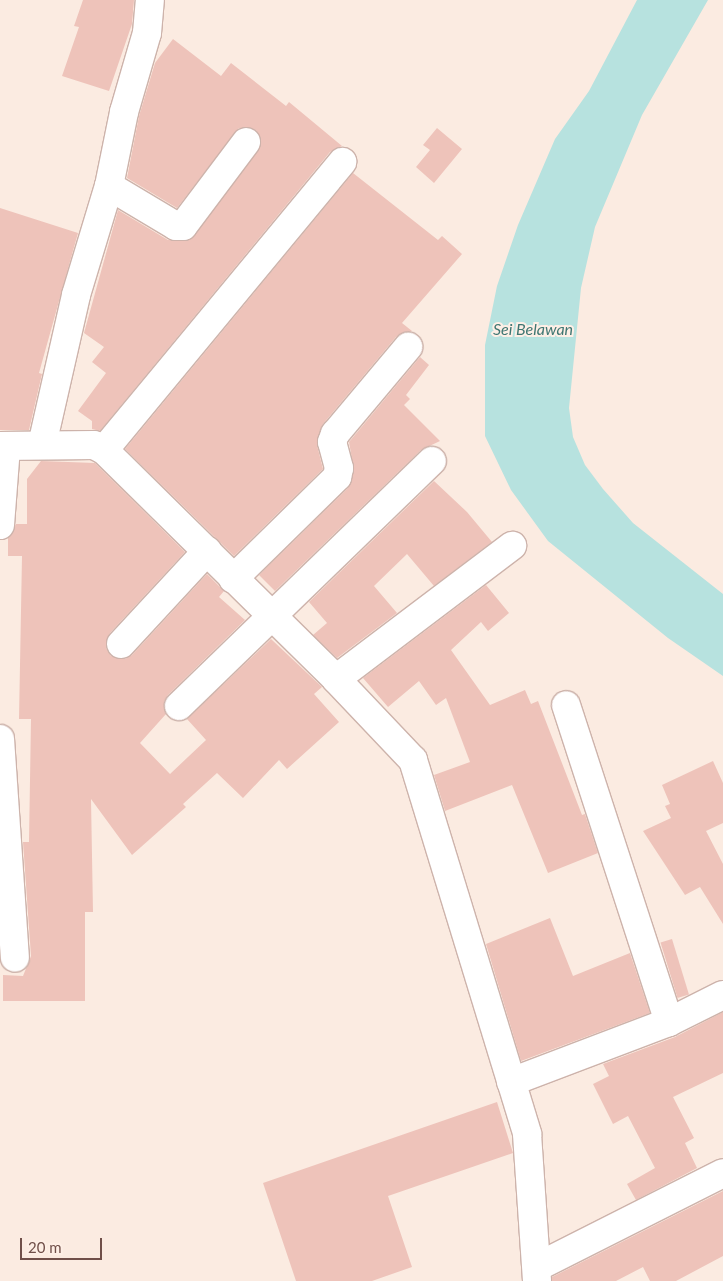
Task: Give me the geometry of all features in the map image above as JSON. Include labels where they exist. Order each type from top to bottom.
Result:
[{"type":"street","points":[[42,445],[76,295],[109,186],[124,112],[147,33],[150,0]]},
{"type":"street","points":[[109,186],[176,226],[182,226],[246,142]]},
{"type":"street","points":[[104,450],[342,162]]},
{"type":"street","points":[[233,579],[337,477],[339,468],[332,442],[334,434],[408,347]]},
{"type":"street","points":[[0,525],[3,446],[94,445],[104,450],[336,679],[413,760],[527,1134],[537,1274],[723,1173]]},
{"type":"street","points":[[180,706],[432,461]]},
{"type":"street","points":[[336,679],[512,546]]},
{"type":"street","points":[[121,644],[207,551]]},
{"type":"street","points":[[566,705],[669,1022]]},
{"type":"street","points":[[0,739],[15,957]]},
{"type":"street","points":[[512,1082],[669,1022],[723,995]]},
{"type":"water","name":"Sei Belawan","points":[[637,0],[708,0],[642,115],[595,227],[581,288],[569,408],[573,437],[585,465],[603,489],[633,523],[723,594],[723,676],[668,638],[548,541],[511,490],[485,436],[485,345],[497,286],[518,225],[555,139],[589,91]]},
{"type":"building","points":[[83,0],[134,0],[132,24],[109,91],[62,76],[79,27],[74,26]]},
{"type":"building","points":[[173,39],[221,76],[231,63],[286,106],[289,102],[342,146],[330,152],[100,431],[92,429],[92,421],[78,411],[106,373],[92,362],[104,347],[84,333],[118,210],[168,240],[190,240],[261,144],[256,130],[239,128],[177,208],[127,178],[139,116],[155,63]]},
{"type":"building","points":[[437,128],[462,149],[434,183],[416,167],[430,150],[423,145]]},
{"type":"building","points":[[353,173],[438,240],[442,236],[462,254],[402,323],[412,331],[396,337],[323,424],[317,445],[323,469],[234,556],[125,449]]},
{"type":"building","points":[[0,208],[78,233],[39,373],[42,374],[29,430],[0,430]]},
{"type":"building","points":[[420,357],[429,365],[406,395],[410,399],[404,405],[440,441],[421,450],[275,591],[259,575],[348,488],[354,471],[349,442]]},
{"type":"building","points":[[41,461],[95,463],[185,552],[110,633],[106,648],[111,656],[125,659],[132,655],[207,574],[224,591],[219,597],[245,620],[168,695],[164,702],[166,714],[140,743],[170,774],[206,740],[187,719],[271,639],[322,687],[314,694],[339,722],[287,769],[279,760],[243,798],[217,773],[183,804],[186,807],[132,855],[91,799],[93,912],[85,912],[85,1001],[3,1001],[3,975],[23,976],[31,956],[23,842],[29,842],[31,719],[19,719],[22,556],[8,556],[8,538],[16,524],[27,524],[27,479]]},
{"type":"building","points":[[434,481],[467,512],[492,542],[434,586],[407,554],[374,586],[397,613],[337,658],[313,635],[327,623],[309,602]]},
{"type":"building","points":[[486,585],[509,613],[488,631],[481,622],[451,650],[490,705],[525,690],[531,704],[538,701],[582,815],[585,814],[598,853],[548,873],[512,785],[445,811],[434,775],[470,762],[446,698],[436,705],[419,681],[388,707],[363,678]]},
{"type":"building","points":[[713,761],[723,783],[723,823],[706,831],[723,864],[723,924],[700,887],[685,895],[643,831],[671,818],[665,806],[670,804],[662,785]]},
{"type":"building","points":[[550,918],[573,976],[630,953],[650,1013],[521,1061],[486,944]]},
{"type":"building","points":[[672,939],[689,994],[677,998],[661,943]]},
{"type":"building","points":[[723,1012],[723,1073],[673,1097],[694,1138],[685,1143],[697,1168],[636,1200],[627,1184],[655,1168],[628,1116],[613,1124],[593,1084],[609,1076],[603,1064],[675,1037]]},
{"type":"building","points":[[497,1102],[513,1153],[388,1196],[412,1267],[372,1281],[296,1281],[263,1183]]},
{"type":"building","points":[[723,1191],[723,1256],[676,1281],[650,1281],[643,1267],[616,1281],[552,1281],[552,1277]]}]
